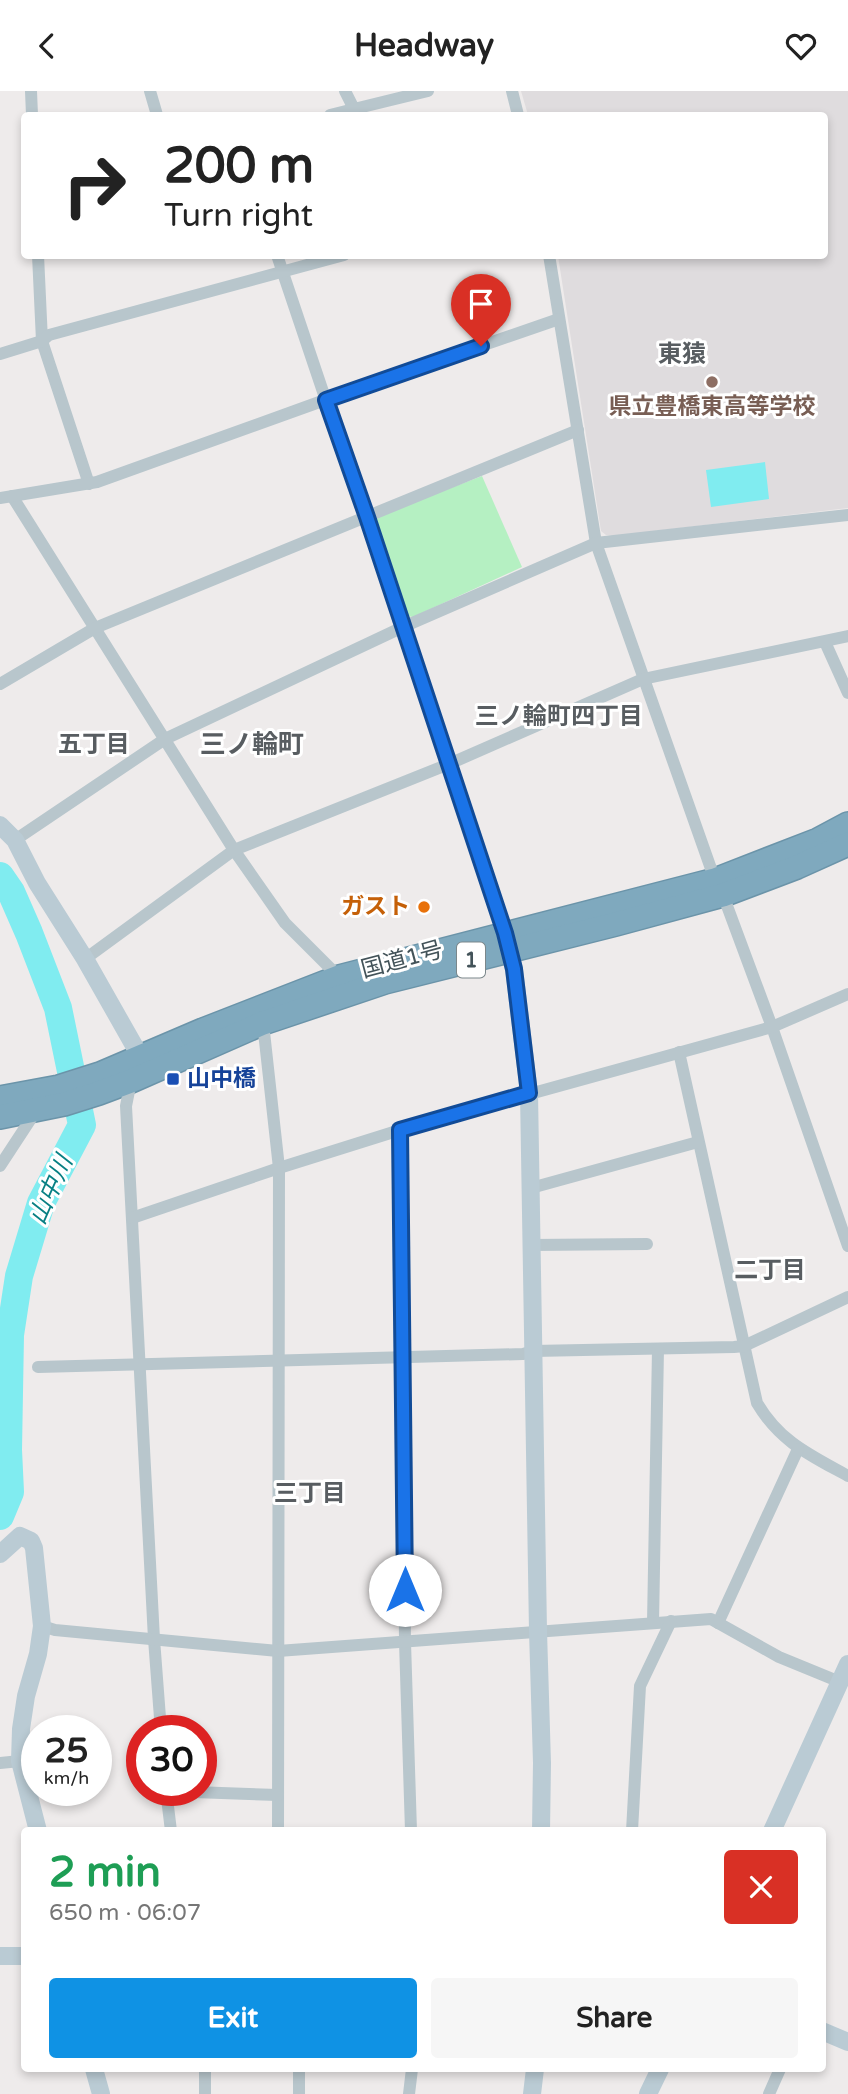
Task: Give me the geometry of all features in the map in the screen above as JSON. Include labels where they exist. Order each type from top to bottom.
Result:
[{"type":"highway","name":"国道1号","points":[[719,887],[848,824]]},
{"type":"highway","name":"国道1号","points":[[99,1083],[140,1056],[339,977],[508,941],[616,924],[719,887],[797,867],[848,844]]},
{"type":"highway","name":"国道1号","points":[[0,1117],[34,1101],[99,1083],[131,1081],[263,1023],[508,941]]},
{"type":"highway","name":"国道1号","points":[[0,1098],[34,1101]]},
{"type":"street","points":[[31,91],[32,112]]},
{"type":"street","points":[[150,91],[156,112]]},
{"type":"street","points":[[345,91],[354,109]]},
{"type":"street","points":[[342,112],[428,91]]},
{"type":"street","points":[[512,91],[517,112]]},
{"type":"street","points":[[38,259],[42,341],[89,484]]},
{"type":"street","points":[[279,259],[508,941],[514,969],[529,1093],[541,1827]]},
{"type":"street","points":[[0,354],[42,341],[49,335],[329,259]]},
{"type":"street","points":[[550,259],[596,543],[772,1027],[848,1246]]},
{"type":"street","points":[[339,977],[285,923],[234,850],[95,628],[6,497],[89,484],[558,319]]},
{"type":"street","points":[[0,684],[95,628],[578,431]]},
{"type":"street","points":[[15,839],[165,739],[403,627],[596,543],[848,515]]},
{"type":"street","points":[[85,959],[234,850],[449,764],[643,678],[848,636]]},
{"type":"street","points":[[825,642],[848,692]]},
{"type":"street","points":[[0,825],[15,839],[37,883],[85,959],[140,1056]]},
{"type":"street","points":[[132,1218],[400,1130],[772,1027],[848,994]]},
{"type":"street","points":[[263,1023],[279,1168],[278,1827]]},
{"type":"street","points":[[679,1052],[757,1403],[776,1430],[798,1449],[848,1476]]},
{"type":"street","points":[[131,1081],[126,1106],[154,1639],[161,1715]]},
{"type":"street","points":[[0,1166],[34,1101]]},
{"type":"street","points":[[400,1130],[405,1642],[411,1827]]},
{"type":"street","points":[[531,1188],[698,1142]]},
{"type":"street","points":[[531,1245],[647,1244]]},
{"type":"street","points":[[38,1367],[278,1362],[523,1354],[533,1351],[744,1346],[848,1297]]},
{"type":"street","points":[[653,1623],[658,1349]]},
{"type":"street","points":[[718,1623],[798,1449]]},
{"type":"street","points":[[0,1554],[20,1536],[31,1541],[36,1560],[43,1626],[26,1696],[20,1761],[37,1827]]},
{"type":"street","points":[[43,1626],[55,1630],[278,1651],[711,1619],[779,1657],[840,1682]]},
{"type":"street","points":[[632,1827],[640,1686],[671,1622]]},
{"type":"street","points":[[774,1827],[848,1664]]},
{"type":"street","points":[[0,1763],[20,1761]]},
{"type":"street","points":[[217,1793],[278,1795]]},
{"type":"street","points":[[168,1806],[170,1827]]},
{"type":"street","points":[[0,1956],[21,1955]]},
{"type":"street","points":[[826,2033],[848,2042]]},
{"type":"street","points":[[95,2072],[100,2094]]},
{"type":"street","points":[[205,2072],[205,2094]]},
{"type":"street","points":[[299,2072],[299,2094]]},
{"type":"street","points":[[410,2094],[412,2072]]},
{"type":"street","points":[[532,2094],[535,2072]]},
{"type":"street","points":[[648,2094],[659,2072]]},
{"type":"street","points":[[769,2094],[779,2072]]},
{"type":"shaded area","name":"県立豊橋東高等学校","points":[[521,91],[848,91],[848,508],[613,536],[601,531],[558,259],[828,259],[828,112],[527,112]]},
{"type":"green space","points":[[482,476],[522,567],[413,617],[407,616],[374,525],[375,517]]},
{"type":"water","points":[[765,462],[769,499],[711,507],[706,470]]},
{"type":"waterway","name":"山中川","points":[[0,876],[11,892],[58,1008],[82,1125],[41,1203],[19,1276],[10,1335],[10,1492],[0,1516]]},
{"type":"place","name":"県立豊橋東高等学校","points":[[712,382]]},
{"type":"place","name":"ガスト","points":[[424,907]]},
{"type":"place","name":"山中橋","points":[[173,1079]]},
{"type":"district","name":"東猿","points":[[682,354]]},
{"type":"district","name":"三ノ輪町四丁目","points":[[559,716]]},
{"type":"district","name":"五丁目","points":[[94,744]]},
{"type":"district","name":"三ノ輪町","points":[[252,744]]},
{"type":"district","name":"二丁目","points":[[770,1270]]},
{"type":"district","name":"三丁目","points":[[310,1493]]},
{"type":"route","points":[[405,1590],[400,1130],[529,1093],[514,969],[505,933],[326,400],[481,346]]}]
